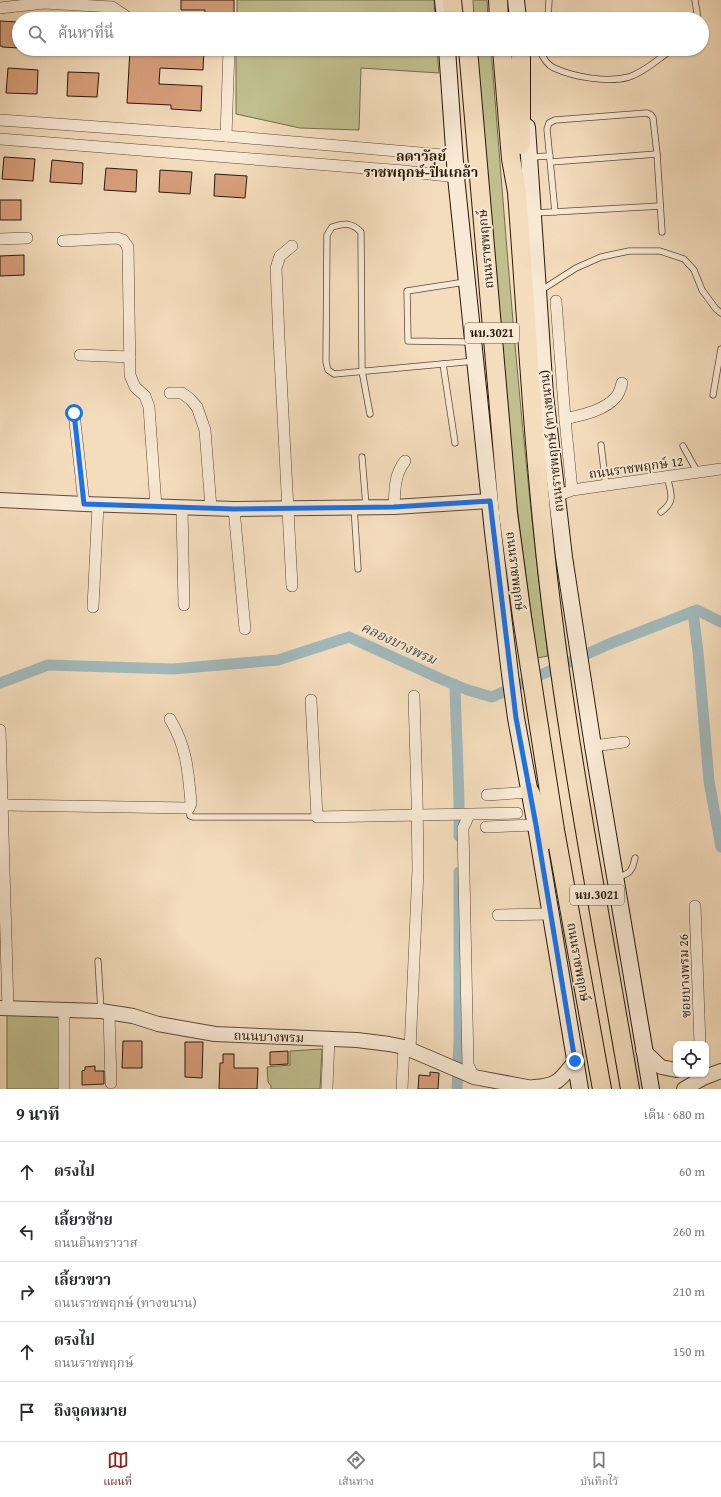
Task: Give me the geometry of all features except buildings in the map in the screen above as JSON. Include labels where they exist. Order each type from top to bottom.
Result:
[{"type":"main road","points":[[443,0],[444,12]]},
{"type":"main road","points":[[452,0],[453,12]]},
{"type":"main road","points":[[464,0],[465,12]]},
{"type":"main road","points":[[498,0],[499,12]]},
{"type":"main road","points":[[516,0],[517,12]]},
{"type":"main road","name":"นบ.3021","points":[[448,56],[456,176],[490,501],[516,718],[536,828]]},
{"type":"main road","points":[[458,56],[470,169],[479,183]]},
{"type":"main road","name":"ถนนราชพฤกษ์","points":[[469,56],[508,513],[535,710],[602,1089]]},
{"type":"main road","name":"นบ.3021","points":[[503,56],[511,159],[517,192],[538,481],[556,644],[564,701],[630,1089]]},
{"type":"main road","points":[[517,192],[521,153],[521,56]]},
{"type":"main road","name":"ถนนราชพฤกษ์ (ทางขนาน)","points":[[521,56],[530,158],[532,214],[545,395],[556,496],[575,634],[614,879]]},
{"type":"main road","points":[[530,792],[539,814],[561,912],[573,928]]},
{"type":"main road","name":"ถนนราชพฤกษ์","points":[[536,828],[580,1089]]},
{"type":"main road","name":"นบ.3021","points":[[614,879],[650,1089]]},
{"type":"street","points":[[0,8],[44,3],[112,7],[120,12]]},
{"type":"street","points":[[226,136],[229,56]]},
{"type":"street","points":[[0,120],[226,136],[455,156]]},
{"type":"street","points":[[0,139],[456,176]]},
{"type":"street","points":[[0,239],[27,238]]},
{"type":"street","points":[[63,240],[117,238],[123,240],[128,248],[130,375],[135,387],[145,396],[149,407],[156,507]]},
{"type":"street","points":[[292,246],[280,256],[276,268],[292,586]]},
{"type":"street","points":[[556,301],[572,490]]},
{"type":"street","points":[[80,355],[130,357]]},
{"type":"street","points":[[565,419],[590,412],[606,405],[617,397],[622,383]]},
{"type":"street","points":[[170,393],[182,393],[197,407],[205,430],[211,508]]},
{"type":"street","points":[[74,413],[91,505],[93,607]]},
{"type":"street","points":[[394,507],[395,481],[399,468],[405,461]]},
{"type":"street","name":"ถนนราชพฤกษ์ 12","points":[[556,496],[572,490],[721,469]]},
{"type":"street","points":[[0,500],[91,505],[234,509],[288,507],[394,507],[490,501]]},
{"type":"street","points":[[182,508],[184,605]]},
{"type":"street","points":[[234,509],[245,630]]},
{"type":"street","points":[[402,1089],[407,1049],[417,878],[418,816],[414,696]]},
{"type":"street","points":[[311,700],[317,817],[518,813]]},
{"type":"street","points":[[2,805],[189,808],[191,803],[186,756],[178,731],[170,719]]},
{"type":"street","points":[[0,730],[4,1008]]},
{"type":"street","points":[[593,746],[624,742]]},
{"type":"street","points":[[487,795],[530,792]]},
{"type":"street","points":[[464,815],[463,851],[468,1064],[471,1076]]},
{"type":"street","points":[[486,827],[536,828]]},
{"type":"street","name":"ซอยบางพรม 26","points":[[695,906],[700,1041]]},
{"type":"street","points":[[498,915],[550,914]]},
{"type":"street","name":"ถนนบางพรม","points":[[4,1008],[105,1012],[133,1016],[158,1024],[215,1034],[357,1040],[389,1044],[407,1049],[490,1085],[536,1088],[546,1087],[562,1078],[575,1061]]},
{"type":"street","points":[[64,1010],[64,1089]]},
{"type":"street","points":[[105,1012],[111,1083]]},
{"type":"street","points":[[327,1089],[329,1039]]},
{"type":"street","points":[[643,1050],[661,1067],[673,1069]]},
{"type":"street","points":[[684,1089],[715,1072]]},
{"type":"lane","points":[[548,12],[549,0]]},
{"type":"lane","points":[[695,0],[697,12]]},
{"type":"lane","points":[[542,56],[553,68],[577,75],[609,80],[630,76],[647,68],[663,56]]},
{"type":"lane","points":[[555,212],[547,129],[549,123],[555,120],[647,113],[653,118],[662,232]]},
{"type":"lane","points":[[530,158],[551,159],[657,154]]},
{"type":"lane","points":[[532,214],[660,206]]},
{"type":"lane","points":[[370,414],[362,371],[360,232],[355,226],[344,223],[332,227],[327,235],[326,362],[328,370],[334,374],[362,371],[475,361]]},
{"type":"lane","points":[[538,292],[576,268],[601,257],[629,251],[660,251],[684,259],[694,270],[702,290],[716,309],[721,313]]},
{"type":"lane","points":[[468,282],[407,291],[408,341],[474,342]]},
{"type":"lane","points":[[713,395],[721,349]]},
{"type":"lane","points":[[443,364],[455,443]]},
{"type":"lane","points":[[600,445],[606,486]]},
{"type":"lane","points":[[683,446],[698,472]]},
{"type":"lane","points":[[358,569],[362,457]]},
{"type":"lane","points":[[661,512],[668,506],[672,497],[667,477]]},
{"type":"lane","points":[[189,808],[190,816],[193,817],[317,817]]},
{"type":"lane","points":[[614,879],[630,872],[633,868],[635,858]]},
{"type":"lane","points":[[98,961],[105,1012]]},
{"type":"shaded area","points":[[237,0],[434,0],[435,12],[237,12]]},
{"type":"shaded area","points":[[473,0],[487,0],[488,12],[474,12]]},
{"type":"shaded area","points":[[236,56],[438,56],[439,73],[361,68],[359,130],[300,128],[236,114]]},
{"type":"shaded area","points":[[478,56],[492,56],[509,277],[530,504],[548,656],[537,658],[514,485]]},
{"type":"shaded area","points":[[7,1015],[60,1017],[61,1089],[7,1089]]},
{"type":"shaded area","points":[[322,1049],[320,1089],[271,1089],[268,1082],[267,1067],[290,1065],[290,1051]]},
{"type":"waterway","name":"คลองบางพรม","points":[[0,683],[48,665],[173,669],[278,660],[349,637],[441,679],[468,690],[492,697],[609,644],[697,610],[721,622]]},
{"type":"waterway","points":[[693,612],[698,652],[709,781],[721,847]]},
{"type":"waterway","points":[[455,685],[459,836]]},
{"type":"waterway","points":[[457,1089],[459,1040],[459,872]]},
{"type":"district","name":"ลดาวัลย์ ราชพฤกษ์-ปิ่นเกล้า","points":[[421,164]]},
{"type":"route","points":[[74,413],[84,504],[234,509],[366,506],[394,507],[490,501],[516,718],[536,825],[575,1061]]}]
